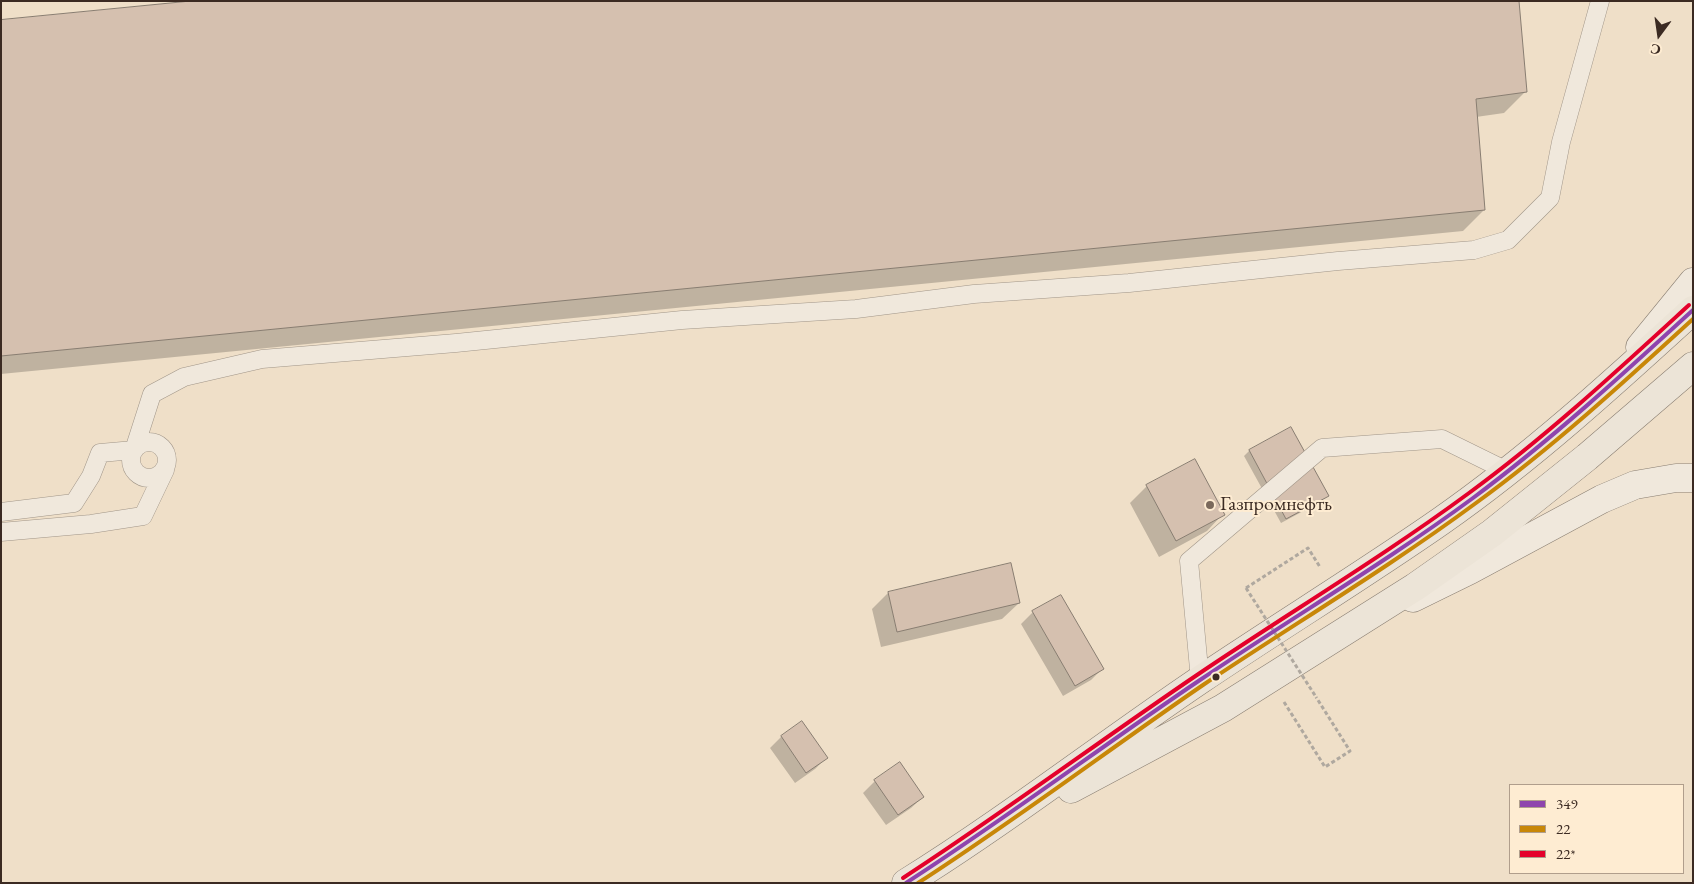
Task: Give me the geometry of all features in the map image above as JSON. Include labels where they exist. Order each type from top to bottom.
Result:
[{"type":"main road","points":[[1606,390],[1693,282]]},
{"type":"main road","points":[[906,883],[964,847],[1200,680],[1443,520],[1507,471],[1606,390],[1693,310]]},
{"type":"main road","points":[[964,847],[1223,708],[1415,587],[1492,533],[1588,457],[1693,366]]},
{"type":"main road","points":[[1335,637],[1470,570],[1602,499],[1635,485],[1676,478],[1693,478]]},
{"type":"lane","points":[[165,470],[155,478],[144,478],[139,476],[132,467],[131,461],[134,450],[152,394],[184,377],[262,359],[456,343],[682,320],[856,309],[974,294],[1128,283],[1338,261],[1474,250],[1508,240],[1550,198],[1561,142],[1600,1]]},
{"type":"lane","points":[[1200,680],[1189,562],[1322,448],[1442,439],[1507,471]]},
{"type":"lane","points":[[1,512],[74,503],[91,476],[100,453],[134,450],[144,442],[150,442],[162,447],[168,458],[168,464],[143,516],[91,524],[1,532]]},
{"type":"path","points":[[1282,699],[1325,767],[1350,752],[1246,588],[1308,548],[1323,572]]},
{"type":"building","points":[[191,1],[1519,1],[1527,92],[1476,99],[1485,210],[1,356],[1,20]]},
{"type":"building","points":[[1291,427],[1329,496],[1286,519],[1249,450]]},
{"type":"building","points":[[1195,459],[1225,515],[1176,541],[1146,485]]},
{"type":"building","points":[[1011,563],[1020,603],[897,632],[888,592]]},
{"type":"building","points":[[1061,595],[1104,669],[1075,686],[1032,611]]},
{"type":"building","points":[[802,721],[828,758],[806,773],[781,736]]},
{"type":"building","points":[[900,762],[924,797],[898,815],[874,780]]},
{"type":"transit line","name":"22*","points":[[903,878],[1197,675],[1368,563],[1469,493],[1554,426],[1689,305]]},
{"type":"transit line","name":"349","points":[[906,883],[1200,680],[1372,568],[1473,498],[1558,430],[1693,310]]},
{"type":"transit line","name":"22","points":[[918,883],[991,835],[1203,685],[1375,573],[1505,482],[1614,391],[1693,319]]},
{"type":"place","name":"Газпромнефть","points":[[1210,505]]}]
